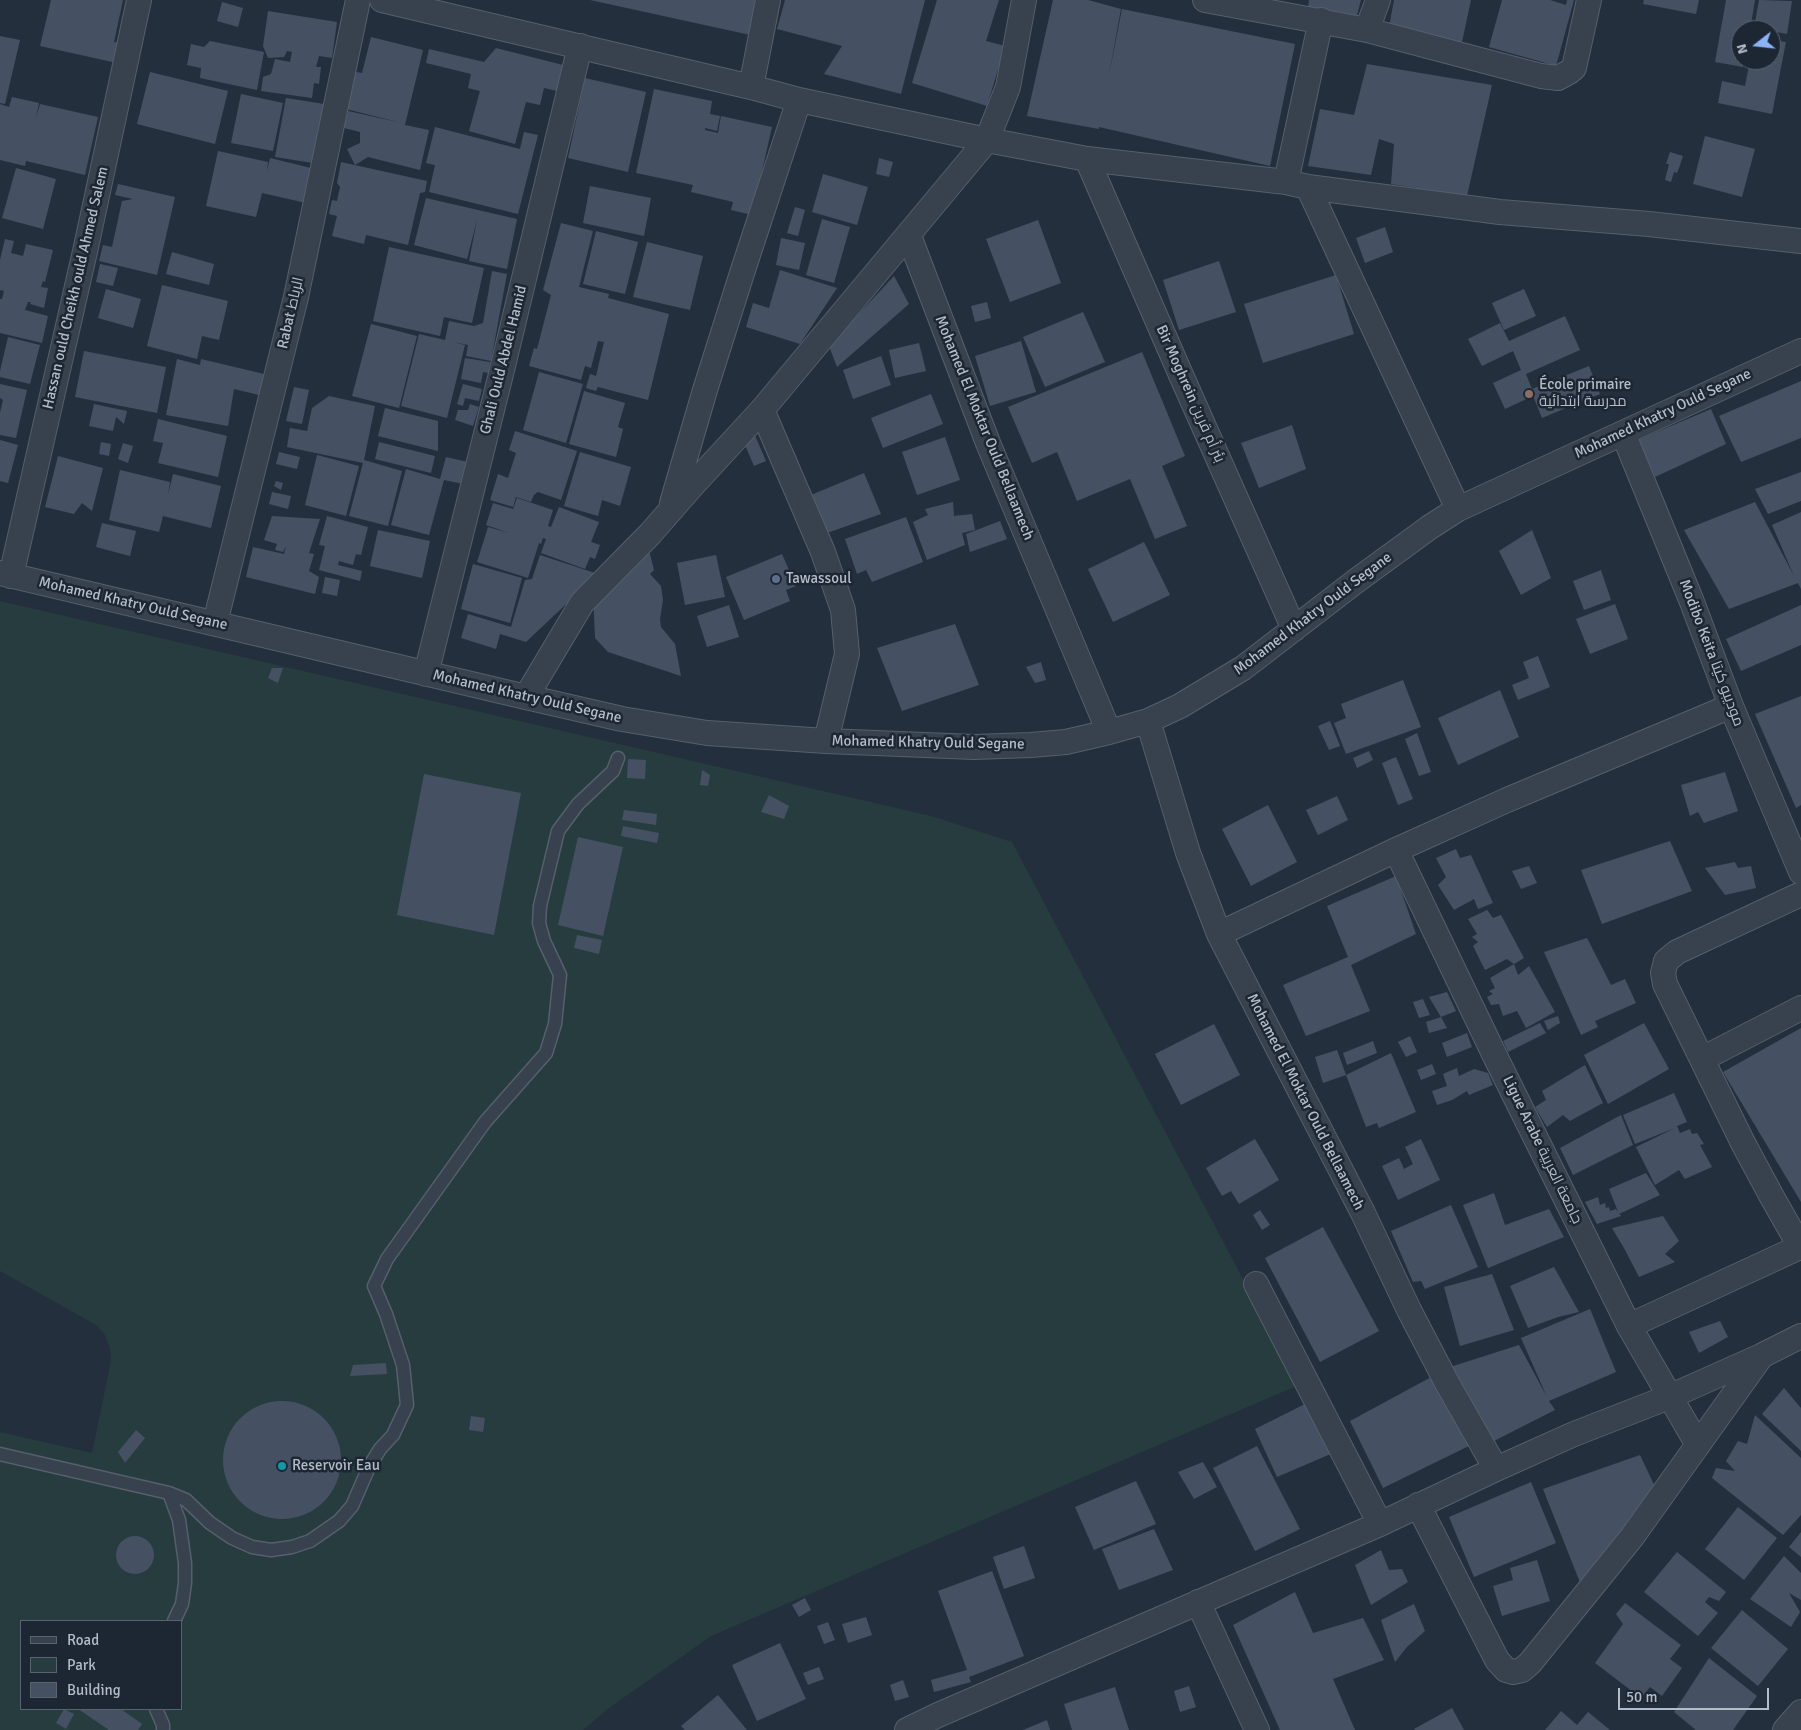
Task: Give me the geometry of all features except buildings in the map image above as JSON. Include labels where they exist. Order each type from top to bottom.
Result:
[{"type":"street","name":"Hassan ould Cheikh ould Ahmed Salem","points":[[6,575],[86,247],[139,0]]},
{"type":"street","name":"Rabat الرباط","points":[[215,623],[296,297],[358,0]]},
{"type":"street","points":[[382,0],[474,10],[580,46],[799,100],[1087,159],[1500,212],[1649,224],[1801,241]]},
{"type":"street","points":[[751,87],[768,0]]},
{"type":"street","points":[[526,697],[582,603],[650,534],[762,410],[909,236],[987,140],[1008,86],[1024,0]]},
{"type":"street","points":[[1367,30],[1378,0]]},
{"type":"street","points":[[1212,1],[1367,30],[1541,76],[1558,78],[1574,68],[1590,0]]},
{"type":"street","points":[[1320,20],[1297,185],[1458,509]]},
{"type":"street","name":"Ghali Ould Abdel Hamid","points":[[426,674],[580,46]]},
{"type":"street","points":[[670,510],[725,325],[799,100]]},
{"type":"street","name":"Bir Moghrein بئر أم قرين","points":[[1087,159],[1184,384],[1294,629]]},
{"type":"street","name":"Mohamed El Moktar Ould Bellaamech","points":[[909,236],[988,444],[1109,732]]},
{"type":"street","name":"Mohamed Khatry Ould Segane","points":[[6,575],[622,719],[707,733],[826,741],[992,746],[1066,742],[1148,721],[1180,706],[1243,668],[1430,527],[1458,509],[1801,351]]},
{"type":"street","points":[[762,410],[823,552],[843,610],[847,654],[826,741]]},
{"type":"street","name":"Modibo Keita موديبو كيتا","points":[[1623,433],[1692,602],[1731,706],[1801,872]]},
{"type":"street","points":[[1219,934],[1507,800],[1731,706]]},
{"type":"street","name":"Mohamed El Moktar Ould Bellaamech","points":[[1148,721],[1188,853],[1219,934],[1363,1213],[1447,1383],[1496,1469]]},
{"type":"street","name":"Ligue Arabe جامعة العربية","points":[[1396,850],[1629,1326],[1698,1445]]},
{"type":"street","points":[[1629,1326],[1801,1248],[1751,1159],[1665,984],[1663,972],[1666,961],[1677,952],[1801,894]]},
{"type":"street","points":[[1702,1059],[1801,1008]]},
{"type":"street","points":[[1256,1284],[1380,1524]]},
{"type":"street","points":[[907,1730],[1380,1524],[1574,1434],[1669,1397],[1801,1336]]},
{"type":"street","points":[[1418,1505],[1497,1660],[1506,1670],[1513,1672],[1522,1670],[1536,1656],[1632,1537],[1761,1356]]},
{"type":"street","points":[[1198,1602],[1257,1730]]},
{"type":"lane","points":[[0,1454],[168,1493],[186,1500],[210,1523],[232,1538],[252,1547],[271,1550],[292,1547],[310,1541],[339,1521],[352,1506],[369,1467],[380,1449],[393,1435],[407,1405],[403,1365],[386,1314],[374,1286],[387,1259],[485,1122],[546,1053],[555,1024],[560,975],[544,941],[539,923],[540,906],[558,831],[578,804],[613,770],[618,758]]},
{"type":"lane","points":[[168,1493],[180,1520],[185,1563],[182,1604],[174,1620]]},
{"type":"lane","points":[[156,1710],[163,1730]]},
{"type":"green space","points":[[0,601],[931,816],[1012,842],[1299,1385],[711,1636],[609,1708],[583,1730],[0,1730],[0,1432],[92,1453],[111,1361],[110,1348],[105,1335],[96,1325],[0,1271]]},
{"type":"place","name":"École primaire مدرسة ابتدائية","points":[[1529,394]]},
{"type":"place","name":"Tawassoul","points":[[776,579]]},
{"type":"place","name":"Reservoir Eau","points":[[282,1466]]}]
